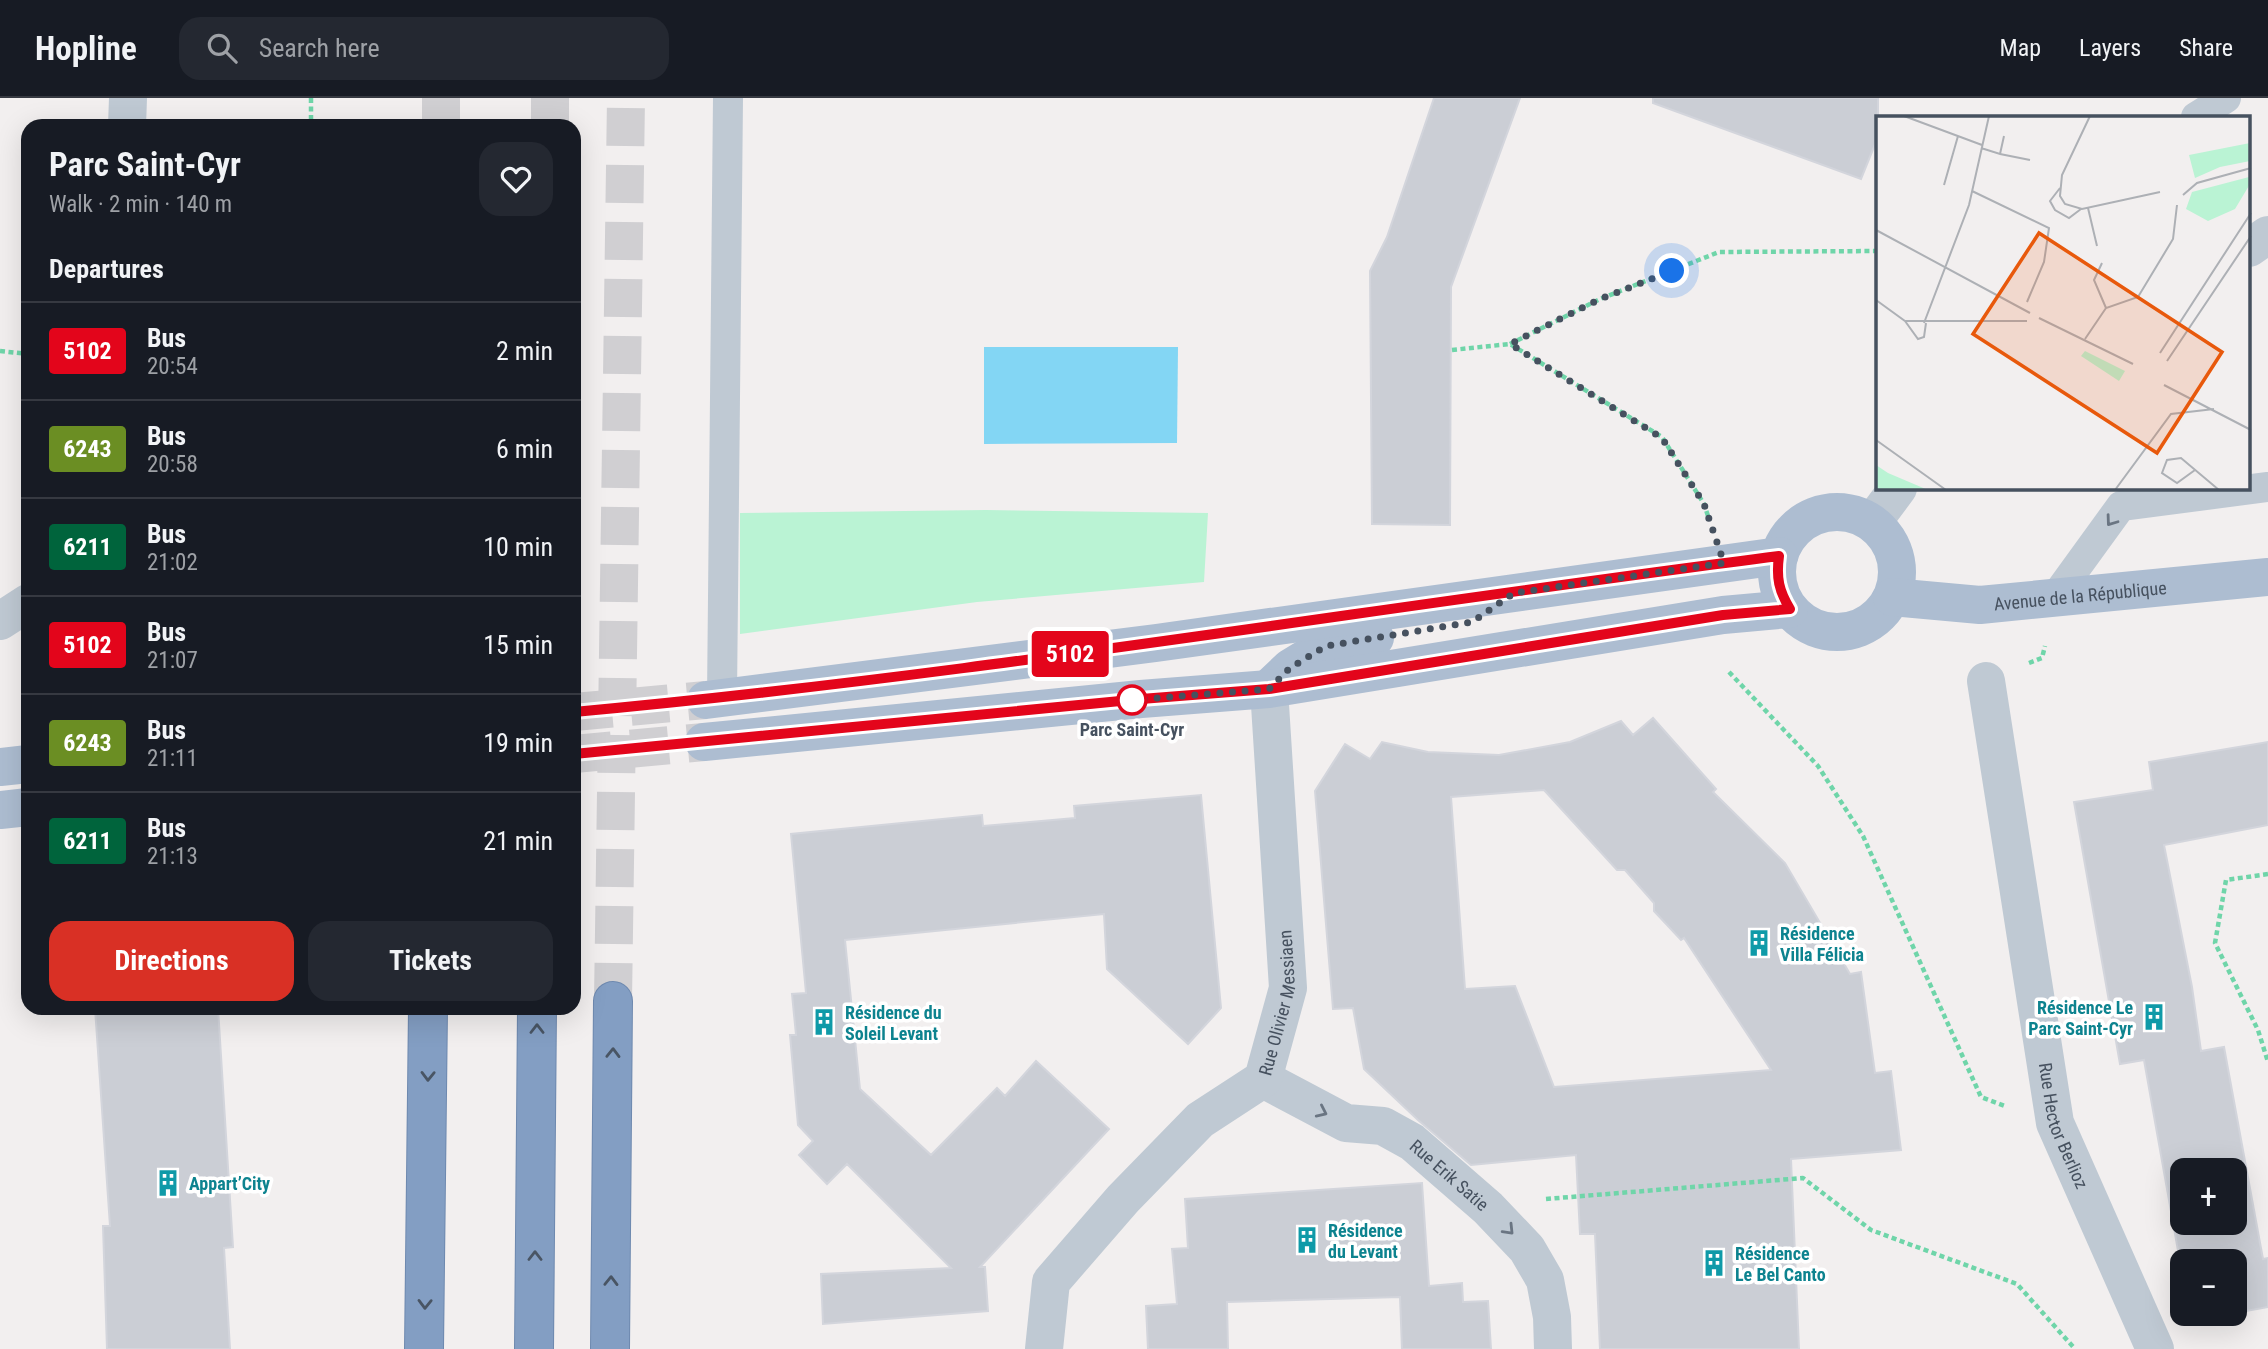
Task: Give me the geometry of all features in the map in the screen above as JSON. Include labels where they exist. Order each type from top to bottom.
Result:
[{"type":"highway","points":[[610,1349],[613,1002]]},
{"type":"highway","points":[[424,1349],[428,1015]]},
{"type":"highway","points":[[534,1349],[537,1015]]},
{"type":"main road","points":[[1836,512],[1855,514],[1872,523],[1887,538],[1895,556],[1898,577],[1892,597],[1881,614],[1864,627],[1844,632],[1824,631],[1805,623],[1790,609],[1780,593],[1776,574],[1779,556],[1787,539],[1800,524],[1817,515],[1836,512]]},
{"type":"main road","points":[[714,699],[1170,641],[1779,556]]},
{"type":"main road","name":"Avenue de la République","points":[[1892,597],[1980,605],[2268,577]]},
{"type":"main road","points":[[1269,689],[1290,668],[1326,646],[1472,622],[1514,593]]},
{"type":"main road","points":[[704,742],[1269,689],[1723,615],[1790,609]]},
{"type":"main road","points":[[0,766],[21,764]]},
{"type":"main road","points":[[0,810],[21,808]]},
{"type":"street","points":[[127,119],[128,98]]},
{"type":"street","points":[[2250,247],[2268,235]]},
{"type":"street","points":[[1872,523],[1897,490]]},
{"type":"street","points":[[0,621],[21,608]]},
{"type":"street","name":"Rue Hector Berlioz","points":[[1986,681],[2055,1123],[2155,1349]]},
{"type":"street","name":"Rue Olivier Messiaen","points":[[1044,1349],[1051,1282],[1123,1199],[1200,1120],[1262,1079],[1287,988],[1269,689]]},
{"type":"street","name":"Rue Erik Satie","points":[[1262,1079],[1346,1123],[1383,1126],[1412,1142],[1483,1204],[1527,1249],[1545,1280],[1552,1317],[1553,1349]]},
{"type":"lane","points":[[714,699],[728,98]]},
{"type":"lane","points":[[2198,116],[2226,98]]},
{"type":"lane","points":[[2250,489],[2268,487]]},
{"type":"lane","points":[[2055,597],[2121,506],[2245,490]]},
{"type":"path","points":[[311,98],[311,119]]},
{"type":"path","points":[[1452,349],[1510,344],[1600,299],[1720,252],[1876,251]]},
{"type":"path","points":[[1510,344],[1662,438],[1704,504],[1724,563]]},
{"type":"path","points":[[0,351],[21,353]]},
{"type":"path","points":[[1729,672],[1818,766],[1863,836],[1981,1097],[2055,1123]]},
{"type":"path","points":[[2268,874],[2227,880],[2215,943],[2258,1030],[2268,1062]]},
{"type":"path","points":[[1483,1204],[1803,1178],[1871,1230],[2017,1284],[2075,1349]]},
{"type":"green space","points":[[986,510],[1208,513],[1204,582],[977,602],[740,634],[740,513]]},
{"type":"water","points":[[984,347],[1178,347],[1177,443],[984,444]]},
{"type":"building","points":[[1434,98],[1520,98],[1451,287],[1450,525],[1372,524],[1370,271],[1387,237]]},
{"type":"building","points":[[1653,98],[1878,98],[1876,142],[1861,179],[1653,103]]},
{"type":"building","name":"Résidence Villa Félicia","points":[[1653,718],[1716,789],[1713,792],[1785,863],[1850,974],[1861,972],[1875,1073],[1891,1071],[1901,1150],[1791,1159],[1799,1349],[1600,1349],[1595,1234],[1580,1234],[1576,1155],[1471,1165],[1364,1069],[1353,1008],[1333,1009],[1315,791],[1345,744],[1370,759],[1382,742],[1428,752],[1499,755],[1570,742],[1621,721],[1633,735]],"holes":[[[1544,790],[1617,870],[1625,870],[1654,903],[1654,911],[1681,940],[1684,938],[1771,1070],[1554,1087],[1515,986],[1465,989],[1451,797]]]},
{"type":"building","name":"Résidence Le Parc Saint-Cyr","points":[[2268,742],[2268,825],[2164,845],[2192,987],[2201,1051],[2224,1047],[2244,1158],[2170,1158],[2170,1206],[2144,1060],[2120,1064],[2074,802],[2153,790],[2149,762]]},
{"type":"building","name":"Résidence du Soleil Levant","points":[[1201,795],[1221,1008],[1188,1044],[1107,969],[1104,914],[845,940],[860,1089],[931,1155],[997,1088],[1005,1096],[1036,1061],[1109,1129],[980,1267],[985,1267],[988,1311],[823,1324],[821,1274],[951,1268],[847,1164],[827,1184],[799,1155],[813,1141],[798,1125],[790,1035],[796,1035],[792,994],[806,993],[791,834],[982,815],[983,826],[1075,818],[1074,806]]},
{"type":"building","name":"Appart’City","points":[[95,1015],[218,1015],[233,1247],[224,1248],[230,1349],[107,1349],[103,1226],[110,1226]]},
{"type":"building","name":"Résidence Le Parc Saint-Cyr","points":[[2247,1172],[2263,1259],[2268,1258],[2268,1307],[2247,1311],[2247,1249],[2178,1249],[2175,1235],[2247,1235]]},
{"type":"building","name":"Résidence du Levant","points":[[1422,1183],[1429,1286],[1462,1283],[1463,1302],[1488,1301],[1491,1349],[1402,1349],[1400,1297],[1227,1302],[1228,1349],[1148,1349],[1146,1306],[1177,1304],[1172,1249],[1188,1248],[1185,1199]]},
{"type":"tunnel","points":[[441,98],[441,119]]},
{"type":"tunnel","points":[[550,98],[550,119]]},
{"type":"tunnel","points":[[613,1001],[626,98]]},
{"type":"tunnel","points":[[581,711],[706,700]]},
{"type":"tunnel","points":[[581,753],[704,742]]},
{"type":"bus line","name":"5102","points":[[581,711],[706,700],[1156,643],[1779,556],[1776,574],[1780,593],[1790,609],[1723,615],[1269,689],[581,753]]},
{"type":"place","name":"Parc Saint-Cyr","points":[[1132,700]]},
{"type":"place","name":"Résidence Villa Félicia","points":[[1759,943]]},
{"type":"place","name":"Résidence Le Parc Saint-Cyr","points":[[2154,1017]]},
{"type":"place","name":"Résidence du Soleil Levant","points":[[824,1022]]},
{"type":"place","name":"Appart’City","points":[[168,1183]]},
{"type":"place","name":"Résidence du Levant","points":[[1307,1240]]},
{"type":"place","name":"Résidence Le Bel Canto","points":[[1714,1263]]},
{"type":"route","points":[[1132,700],[1269,689],[1290,668],[1326,646],[1472,622],[1514,593],[1724,563],[1704,504],[1662,438],[1510,344],[1600,299],[1672,271]]}]
